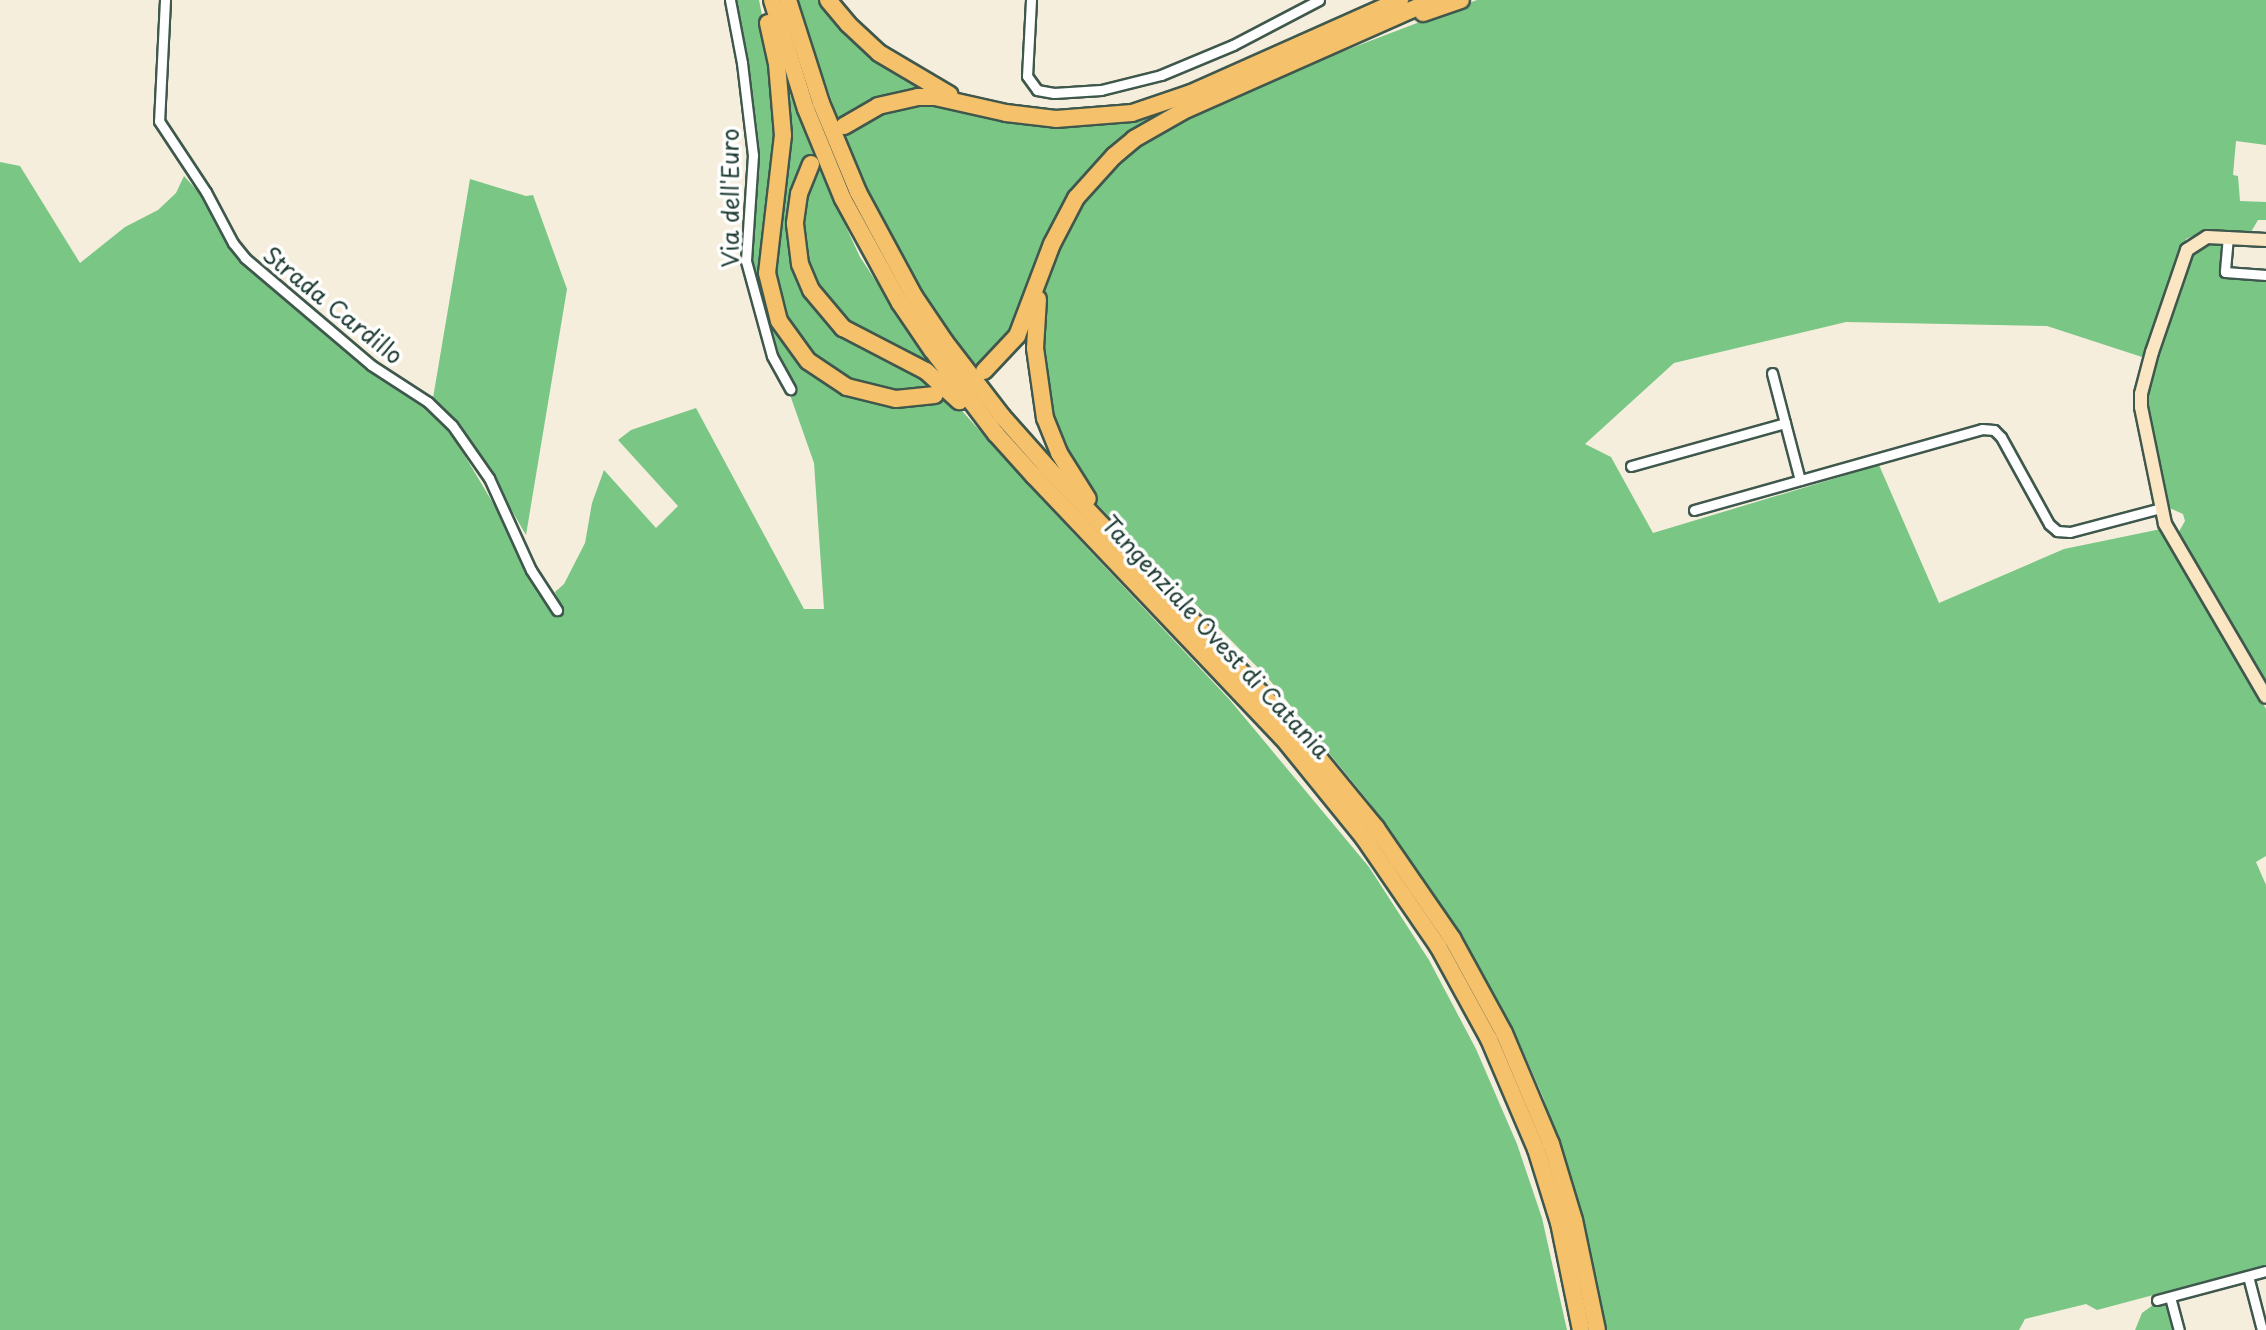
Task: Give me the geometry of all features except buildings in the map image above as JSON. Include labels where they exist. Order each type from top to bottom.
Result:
[{"type":"highway","points":[[763,0],[777,64],[782,115],[782,154],[767,260],[769,291],[779,321],[808,361],[847,387],[896,398],[935,395]]},
{"type":"highway","name":"Tangenziale Ovest di Catania","points":[[772,0],[797,84],[824,155],[865,242],[900,303],[996,434],[1282,737],[1364,838],[1438,946],[1489,1040],[1536,1149],[1559,1223],[1581,1330]]},
{"type":"highway","name":"Tangenziale Ovest di Catania","points":[[788,0],[804,55],[836,143],[879,235],[914,296],[1002,416],[1294,728],[1376,828],[1452,938],[1504,1033],[1550,1144],[1574,1220],[1597,1330]]},
{"type":"highway","points":[[828,0],[848,24],[879,53],[938,90],[981,108]]},
{"type":"highway","points":[[1254,65],[1381,0]]},
{"type":"highway","points":[[844,126],[878,106],[906,99],[935,97],[981,108],[1056,120],[1132,113],[1162,105],[1400,0]]},
{"type":"highway","points":[[984,371],[1017,336],[1063,219],[1076,198],[1114,156],[1159,123],[1433,0]]},
{"type":"highway","points":[[1280,68],[1332,52],[1461,0]]},
{"type":"highway","points":[[811,164],[800,194],[795,240],[805,277],[820,304],[852,334],[906,360],[940,382],[1062,516],[1126,571]]},
{"type":"highway","points":[[1042,271],[1035,348],[1040,396],[1052,436],[1074,480],[1125,538],[1146,572]]},
{"type":"street","name":"Strada Cardillo","points":[[165,0],[159,121],[206,191],[233,243],[245,258],[371,365],[428,402],[452,425],[489,478],[531,569],[557,610]]},
{"type":"street","name":"Via dell'Euro","points":[[730,0],[753,155],[747,261],[772,356],[790,389]]},
{"type":"street","points":[[1031,0],[1027,76],[1037,90],[1054,93],[1101,90],[1161,75],[1233,45],[1319,0]]},
{"type":"street","points":[[2228,236],[2225,271],[2266,275]]},
{"type":"street","points":[[2266,240],[2228,236],[2200,239],[2183,258],[2141,394],[2142,419],[2161,508],[2178,548],[2266,697]]},
{"type":"street","points":[[1772,373],[1800,480]]},
{"type":"street","points":[[1631,466],[1785,423]]},
{"type":"street","points":[[1694,510],[1982,429],[1994,430],[2049,524],[2057,531],[2070,532],[2161,508]]},
{"type":"street","points":[[2157,1300],[2266,1271]]},
{"type":"street","points":[[2248,1276],[2262,1330]]},
{"type":"street","points":[[2170,1297],[2179,1330]]},
{"type":"green space","points":[[735,0],[759,0],[772,64],[778,140],[762,267],[768,307],[778,331],[810,370],[826,383],[897,405],[940,399],[931,389],[886,390],[860,386],[838,376],[803,350],[781,316],[771,281],[770,261],[786,136],[783,76],[816,162],[860,257],[935,371],[851,330],[825,305],[815,289],[802,258],[798,226],[803,193],[814,169],[810,159],[795,192],[790,226],[799,273],[816,305],[847,336],[911,367],[946,393],[1042,500],[1229,699],[1369,867],[1429,960],[1476,1049],[1517,1144],[1542,1218],[1567,1330],[0,1330],[0,162],[20,166],[80,263],[125,227],[158,210],[176,193],[184,176],[202,196],[242,262],[356,361],[431,411],[456,441],[509,530],[538,594],[558,599],[555,592],[564,584],[585,543],[592,503],[604,470],[656,528],[678,506],[618,440],[631,430],[696,408],[804,609],[824,609],[814,463],[789,392],[794,390],[772,341],[771,327],[754,280],[752,253],[758,159],[747,65]]},
{"type":"green space","points":[[797,0],[821,0],[931,93],[868,115],[913,101],[957,106],[1006,122],[1066,126],[1122,122],[1165,112],[1113,148],[1081,182],[1016,328],[976,370],[916,283],[854,166]]},
{"type":"green space","points":[[1477,0],[2266,0],[2266,145],[2236,141],[2233,175],[2238,176],[2240,201],[2266,202],[2266,220],[2258,220],[2251,232],[2202,232],[2186,239],[2145,358],[2047,326],[1846,322],[1674,363],[1585,444],[1611,457],[1653,533],[1879,465],[1939,603],[2064,549],[2161,529],[2266,709],[2266,856],[2256,862],[2266,885],[2266,1265],[2097,1310],[2086,1304],[2025,1319],[2019,1330],[1606,1330],[1581,1213],[1543,1097],[1519,1042],[1450,918],[1369,802],[1268,678],[1095,502],[1079,480],[1046,408],[1039,317],[1045,285],[1054,257],[1080,206],[1119,160],[1170,125],[1276,77]]},
{"type":"green space","points":[[470,179],[526,196],[533,195],[567,289],[526,535],[474,445],[456,420],[433,398]]},
{"type":"green space","points":[[2224,242],[2221,276],[2266,279],[2266,686],[2177,535],[2185,521],[2183,514],[2165,506],[2144,408],[2145,391],[2191,254],[2202,246]]},
{"type":"green space","points":[[2168,1302],[2175,1330],[2135,1330],[2142,1313],[2153,1305]]}]
